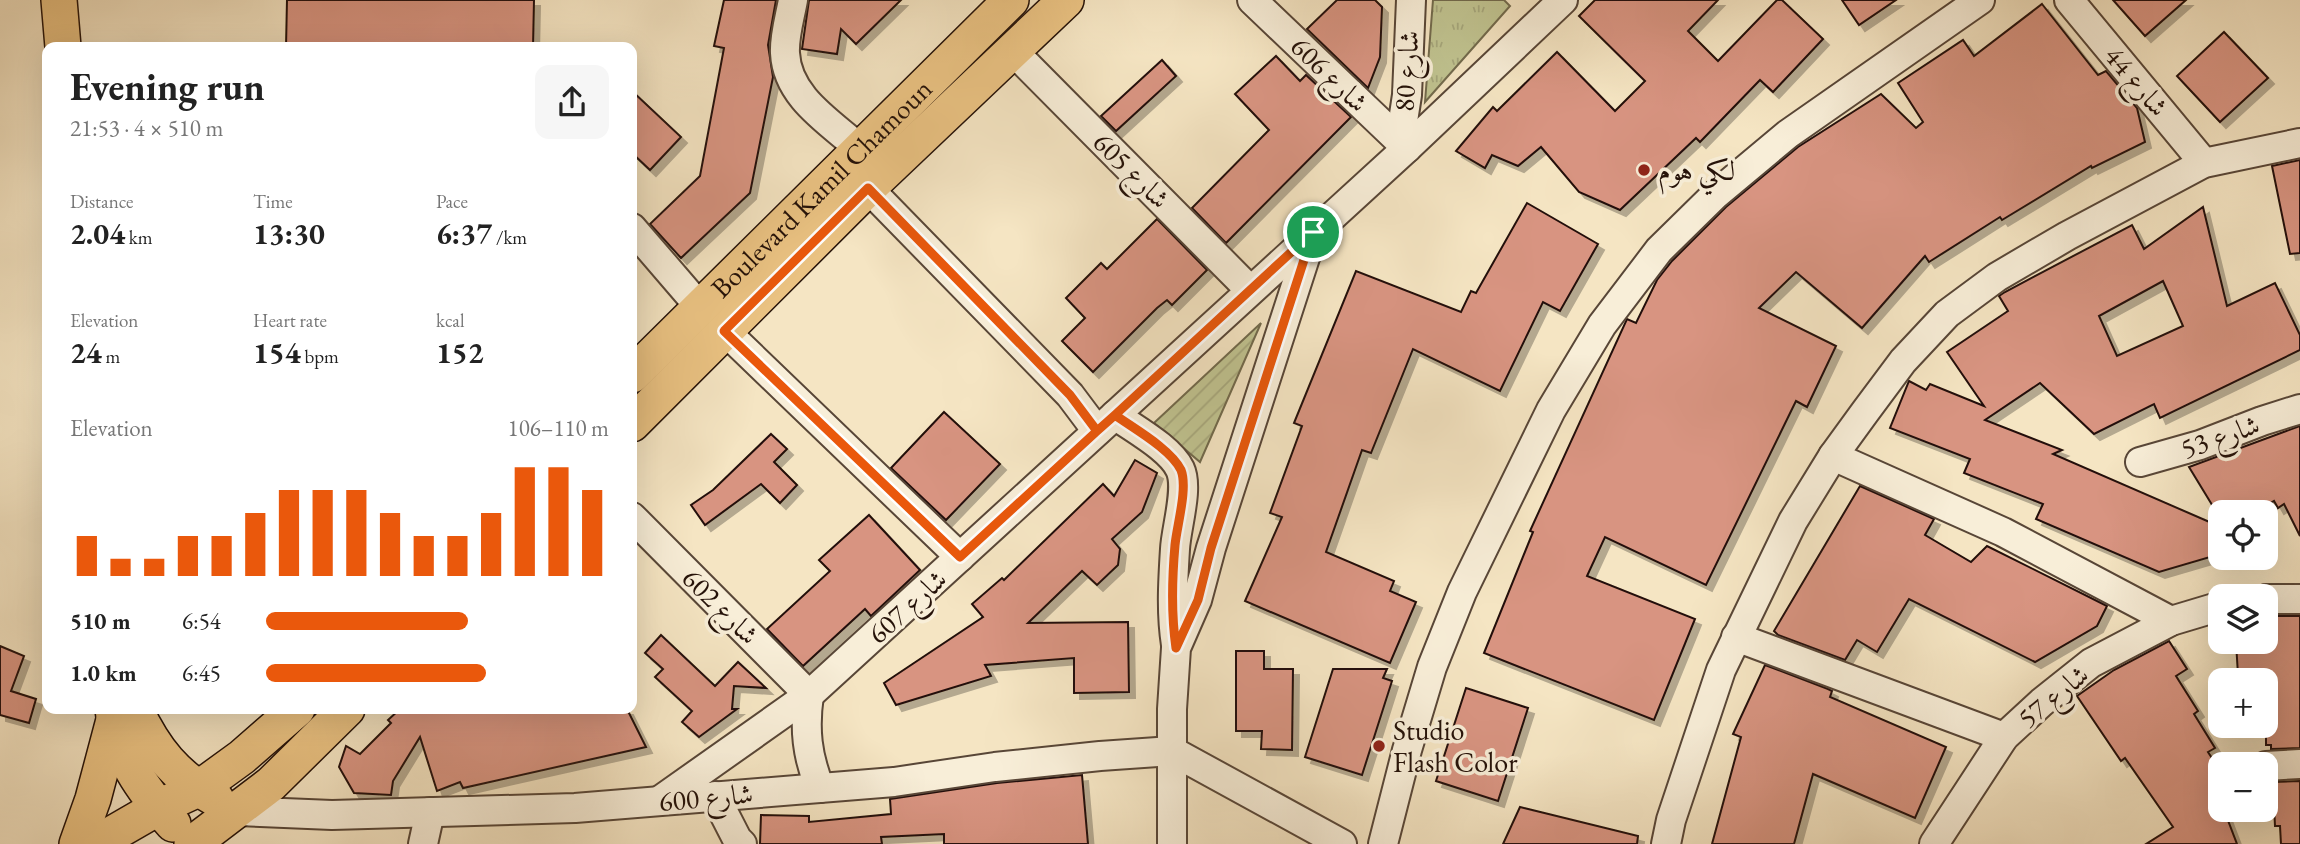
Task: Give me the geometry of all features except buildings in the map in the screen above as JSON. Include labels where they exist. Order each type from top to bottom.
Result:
[{"type":"main road","points":[[59,0],[63,42]]},
{"type":"main road","name":"Boulevard Kamil Chamoun","points":[[637,420],[868,188],[1066,0]]},
{"type":"main road","name":"Boulevard Kamil Chamoun","points":[[637,370],[1000,4]]},
{"type":"main road","points":[[77,844],[120,714]]},
{"type":"main road","points":[[121,714],[123,753],[133,773],[192,844],[271,784],[342,714]]},
{"type":"main road","points":[[123,714],[179,774],[198,789],[237,811]]},
{"type":"main road","points":[[95,844],[159,807],[198,789],[242,757],[291,714]]},
{"type":"street","points":[[793,0],[784,50],[790,79],[799,94],[859,148]]},
{"type":"street","name":"شارع 606","points":[[1252,0],[1403,145]]},
{"type":"street","name":"شارع 80","points":[[1403,145],[1412,0]]},
{"type":"street","name":"شارع 607","points":[[659,801],[809,695],[1563,0]]},
{"type":"street","points":[[1383,844],[1432,667],[1462,592],[1551,410],[1602,325],[1659,250],[1715,195],[1788,134],[1980,0]]},
{"type":"street","name":"شارع 44","points":[[2069,0],[2204,163]]},
{"type":"street","name":"شارع 605","points":[[1013,51],[1250,290]]},
{"type":"street","points":[[1666,844],[1671,820],[1721,670],[1736,638],[1793,522],[1833,456],[1903,361],[1947,314],[1997,277],[2055,242],[2204,163],[2300,143]]},
{"type":"street","points":[[868,188],[1070,395],[1106,423],[1160,447],[1181,470],[1183,484],[1175,545],[1173,600],[1176,648],[1172,709],[1172,844]]},
{"type":"street","points":[[1176,648],[1198,600],[1211,548],[1313,232]]},
{"type":"street","points":[[637,234],[699,306]]},
{"type":"street","points":[[724,331],[960,557]]},
{"type":"street","name":"شارع 53","points":[[2140,462],[2200,445],[2300,409]]},
{"type":"street","points":[[1833,456],[2004,532],[2171,621]]},
{"type":"street","name":"شارع 602","points":[[637,522],[809,695]]},
{"type":"street","points":[[2278,599],[2300,599]]},
{"type":"street","name":"شارع 57","points":[[1934,844],[2004,737],[2042,702],[2091,663],[2171,621],[2208,610]]},
{"type":"street","points":[[1736,638],[2004,737]]},
{"type":"street","points":[[809,695],[806,716],[807,753],[820,788]]},
{"type":"street","points":[[1172,751],[1342,844]]},
{"type":"street","name":"شارع 600","points":[[237,811],[332,815],[575,808],[894,782],[995,767],[1172,751]]},
{"type":"street","points":[[2278,766],[2300,765]]},
{"type":"street","points":[[715,796],[742,844]]},
{"type":"street","points":[[423,844],[430,812]]},
{"type":"green space","points":[[1433,0],[1504,0],[1510,6],[1425,102]]},
{"type":"green space","points":[[1261,323],[1200,462],[1154,423]]},
{"type":"place","name":"لكي هوم","points":[[1644,170]]},
{"type":"place","name":"Studio Flash Color","points":[[1379,746]]},
{"type":"route","points":[[1313,232],[1115,415],[960,557],[724,331],[868,188],[1070,395],[1097,431],[1115,415],[1160,447],[1181,470],[1183,484],[1175,545],[1173,600],[1176,648],[1198,600],[1211,548],[1313,232]]}]
